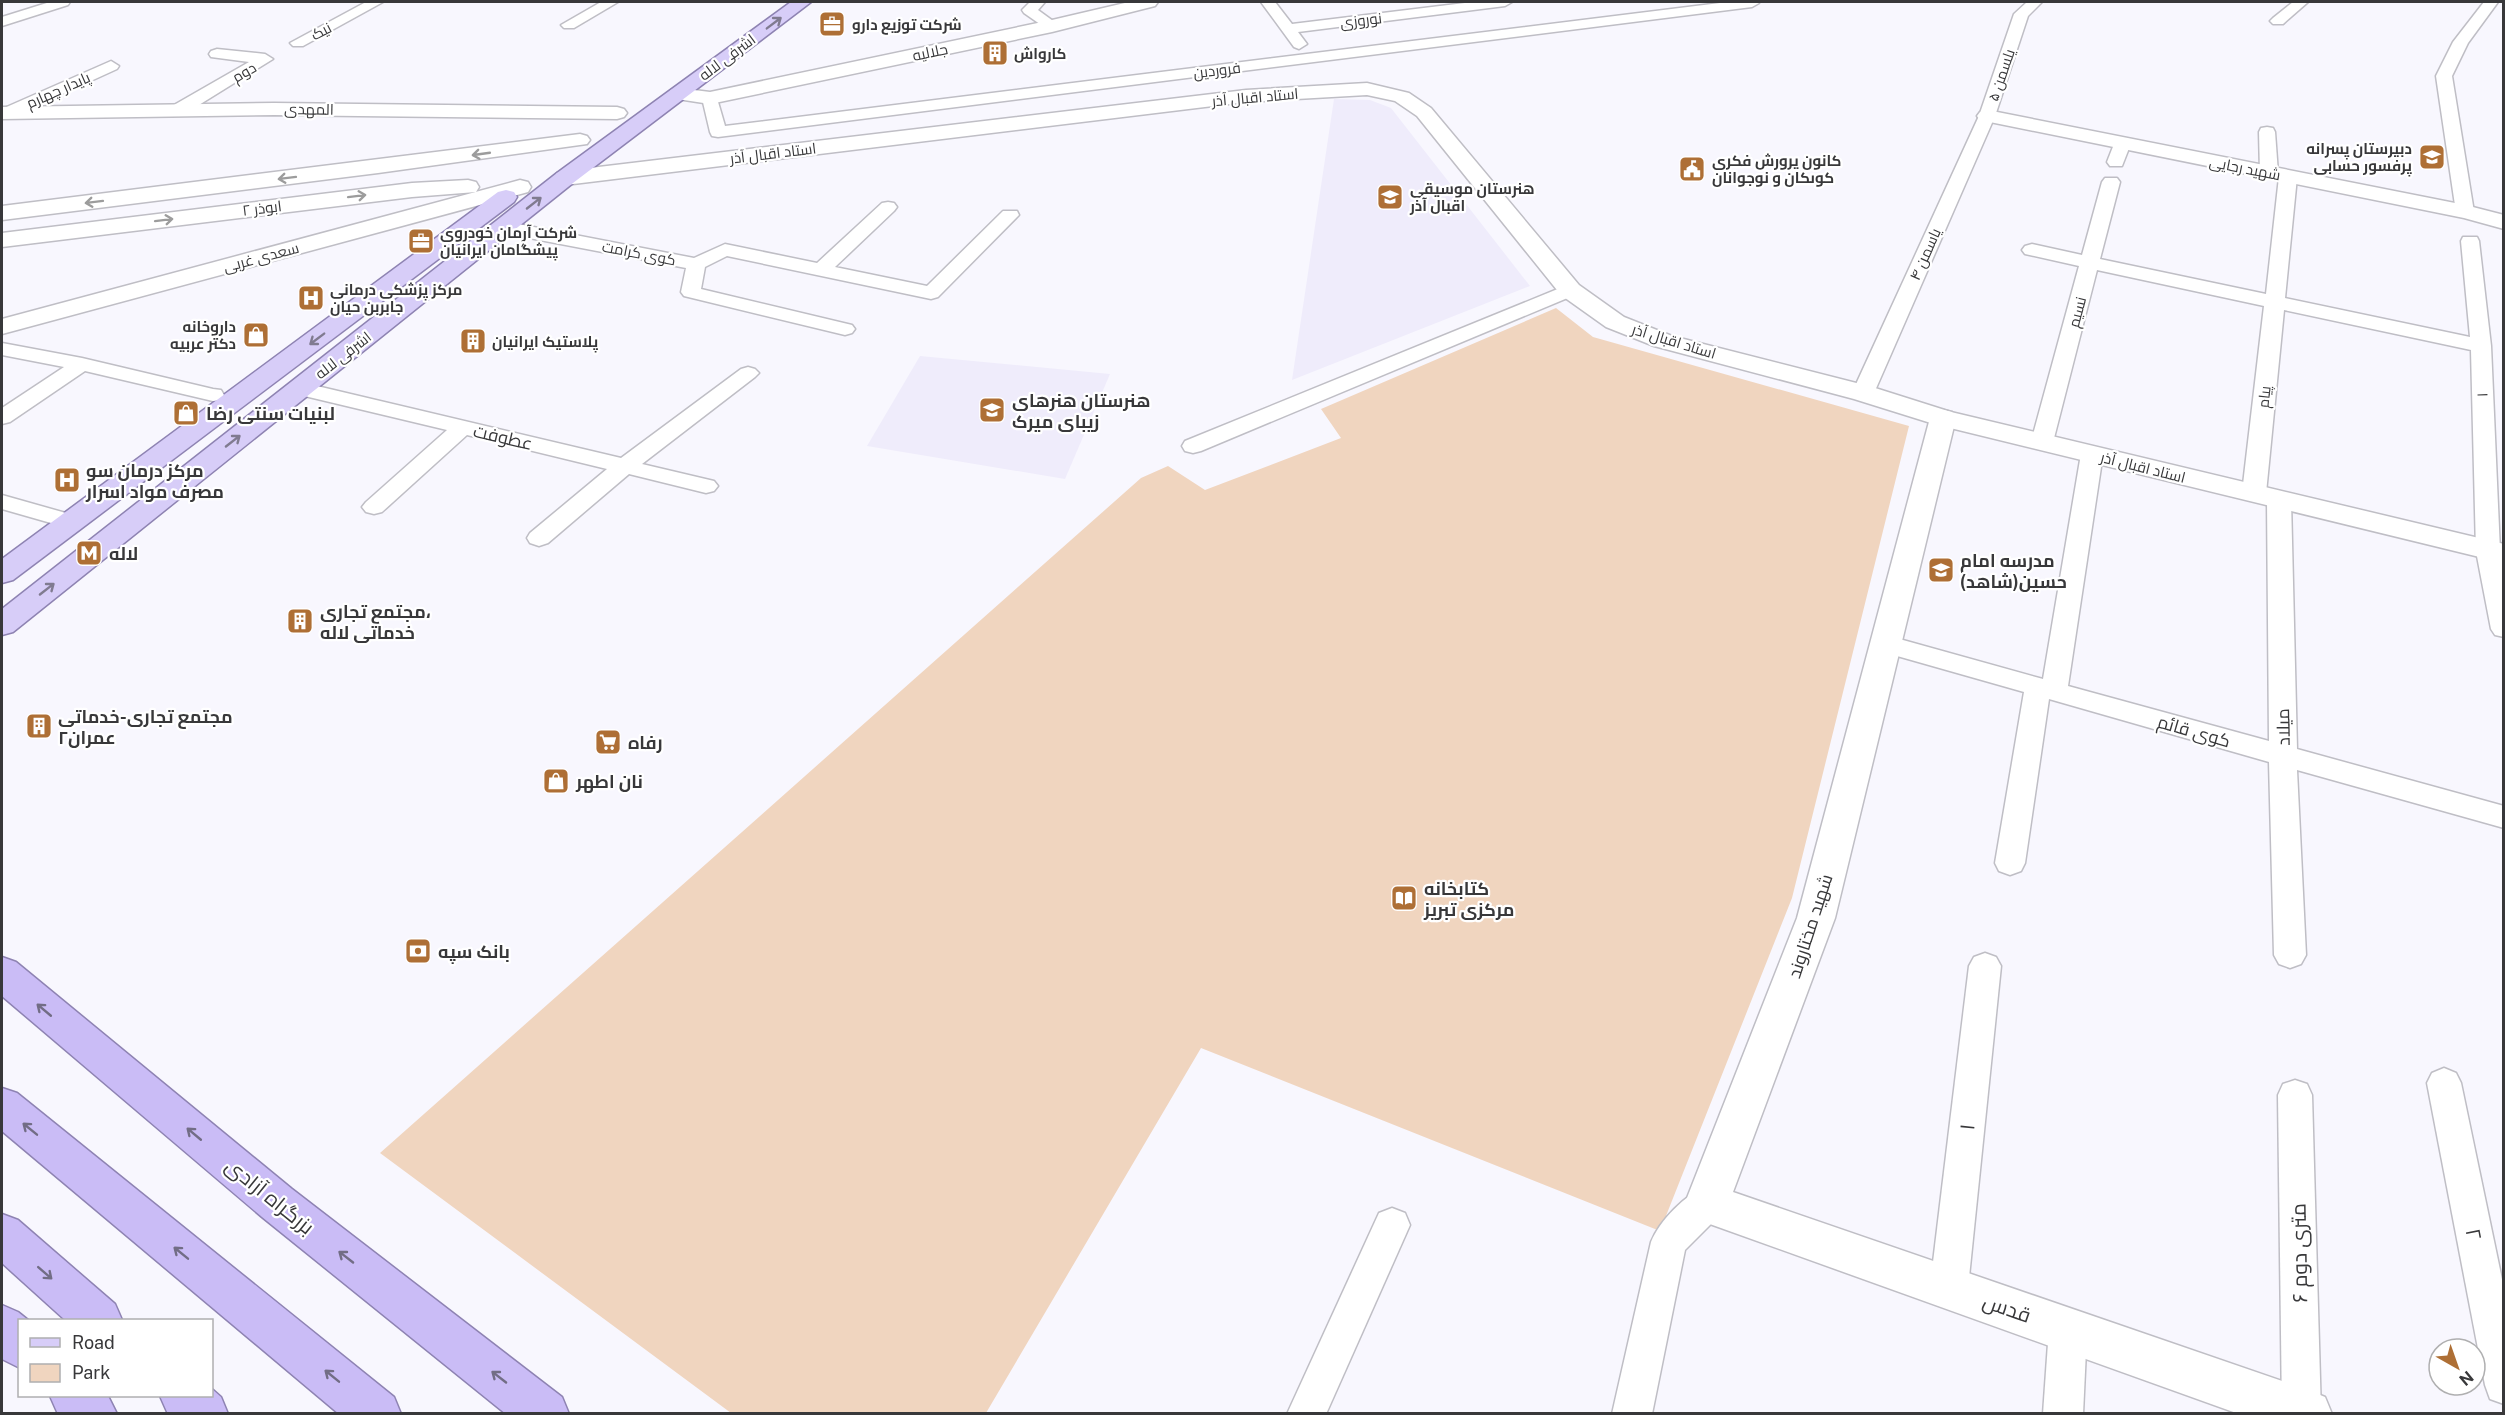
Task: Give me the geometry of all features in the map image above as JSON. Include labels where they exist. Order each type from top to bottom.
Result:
[{"type":"highway","name":"بزرگراه آزادی","points":[[2,973],[277,1203],[545,1413]]},
{"type":"highway","points":[[2,1106],[377,1413]]},
{"type":"highway","points":[[2,1234],[98,1319]]},
{"type":"highway","points":[[2,1328],[18,1343]]},
{"type":"highway","points":[[76,1397],[93,1413]]},
{"type":"highway","points":[[186,1397],[204,1413]]},
{"type":"main road","name":"اشرفی لاله","points":[[2,573],[766,2]]},
{"type":"main road","name":"اشرفی لاله","points":[[2,625],[565,178],[802,2]]},
{"type":"street","points":[[2,22],[63,2]]},
{"type":"street","name":"نیک","points":[[297,43],[376,2]]},
{"type":"street","points":[[569,25],[610,2]]},
{"type":"street","points":[[1015,2],[1034,6],[1052,26]]},
{"type":"street","name":"جلالیه","points":[[678,94],[710,98],[1052,26],[1149,2]]},
{"type":"street","points":[[1268,2],[1309,59]]},
{"type":"street","name":"نوروزی","points":[[1288,29],[1505,2]]},
{"type":"street","name":"یلسمن ۵","points":[[1987,116],[2021,14],[2035,2]]},
{"type":"street","points":[[2278,21],[2301,2]]},
{"type":"street","points":[[2465,212],[2444,76],[2461,42],[2491,2]]},
{"type":"street","name":"فروردین","points":[[710,98],[718,132],[1752,3]]},
{"type":"street","name":"دوم","points":[[180,109],[265,59],[217,54]]},
{"type":"street","name":"پایدار چهارم","points":[[4,113],[111,66]]},
{"type":"street","name":"استاد اقبال آذر","points":[[565,178],[1246,96],[1367,89],[1402,97],[1424,112],[1570,290],[1615,322],[1663,341],[1863,393],[1943,418],[2496,552]]},
{"type":"street","name":"المهدی","points":[[4,113],[180,109],[617,113]]},
{"type":"street","name":"شهید رجایی","points":[[1987,116],[2119,153],[2279,175],[2465,212],[2504,222]]},
{"type":"street","name":"یاسمن ۴","points":[[1863,393],[1987,116]]},
{"type":"street","name":"پیام","points":[[2254,494],[2274,300],[2279,175],[2267,132]]},
{"type":"street","points":[[2,213],[580,140]]},
{"type":"street","name":"نسیم","points":[[2042,442],[2111,182]]},
{"type":"street","name":"ابوذر ۲","points":[[2,240],[412,190],[522,185]]},
{"type":"street","name":"سعدی غربی","points":[[2,327],[522,185]]},
{"type":"street","points":[[821,270],[888,207]]},
{"type":"street","points":[[696,264],[725,250],[931,293],[1010,215]]},
{"type":"street","name":"کوی کرامت","points":[[503,227],[696,264],[691,292],[845,329]]},
{"type":"street","name":"۱","points":[[2470,241],[2504,629]]},
{"type":"street","points":[[2032,250],[2481,346]]},
{"type":"street","points":[[1193,446],[1570,290]]},
{"type":"street","points":[[2,349],[82,363],[213,395]]},
{"type":"street","points":[[2,417],[82,363]]},
{"type":"street","points":[[539,538],[625,466],[748,373]]},
{"type":"street","name":"عطوفت","points":[[300,388],[706,486]]},
{"type":"street","name":"شهید مختاروند","points":[[1632,1413],[1669,1242],[1707,1203],[1816,918],[1943,418]]},
{"type":"street","points":[[374,507],[462,428]]},
{"type":"street","points":[[2010,863],[2092,454]]},
{"type":"street","name":"میلاد","points":[[2279,500],[2283,757],[2290,955]]},
{"type":"street","points":[[2,502],[72,522]]},
{"type":"street","name":"کوی قائم","points":[[1885,644],[2504,818]]},
{"type":"street","name":"۱","points":[[1949,1287],[1985,966]]},
{"type":"street","name":"۲","points":[[2444,1083],[2504,1385]]},
{"type":"street","name":"۶ متری دوم","points":[[2295,1095],[2305,1413]]},
{"type":"street","name":"قدس","points":[[1707,1203],[2305,1413]]},
{"type":"street","points":[[1306,1413],[1392,1225]]},
{"type":"street","points":[[2063,1413],[2068,1329]]},
{"type":"shaded area","name":"هنرستان موسیقی اقبال آذر","points":[[1334,99],[1370,100],[1391,108],[1530,286],[1292,380]]},
{"type":"shaded area","name":"هنرستان هنرهای زیبای میرک","points":[[920,356],[1110,374],[1065,479],[867,446]]},
{"type":"green space","points":[[1556,308],[1593,337],[1909,426],[1792,898],[1660,1231],[1201,1048],[986,1413],[731,1413],[380,1153],[1141,478],[1168,466],[1205,490],[1341,438],[1321,409]]},
{"type":"place","name":"شرکت توزیع دارو","points":[[832,24]]},
{"type":"place","name":"کارواش","points":[[995,53]]},
{"type":"place","name":"دبیرستان پسرانه پرفسور حسابی","points":[[2432,157]]},
{"type":"place","name":"کانون پرورش فکرى کوىکان و نوجوانان","points":[[1692,169]]},
{"type":"place","name":"هنرستان موسیقی اقبال آذر","points":[[1390,197]]},
{"type":"place","name":"شرکت آرمان خودروی پیشگامان ایرانیان","points":[[421,241]]},
{"type":"place","name":"مرکز پزشکی درمانی جابربن حیان","points":[[311,298]]},
{"type":"place","name":"داروخانه دکتر عربیه","points":[[256,335]]},
{"type":"place","name":"پلاستیک ایرانیان","points":[[473,341]]},
{"type":"place","name":"هنرستان هنرهای زیبای میرک","points":[[992,410]]},
{"type":"place","name":"لبنیات سنتی رضا","points":[[186,413]]},
{"type":"place","name":"مرکز درمان سو مصرف مواد اسرار","points":[[67,480]]},
{"type":"place","name":"لاله","points":[[89,553]]},
{"type":"place","name":"مدرسه امام حسین(شاهد)","points":[[1941,570]]},
{"type":"place","name":"مجتمع تجاری، خدماتی لاله","points":[[300,621]]},
{"type":"place","name":"مجتمع تجاری-خدماتی عمران۲","points":[[39,726]]},
{"type":"place","name":"رفاه","points":[[608,742]]},
{"type":"place","name":"نان اطهر","points":[[556,781]]},
{"type":"place","name":"کتابخانه مرکزى تبریز","points":[[1404,898]]},
{"type":"place","name":"بانک سپه","points":[[418,951]]}]
